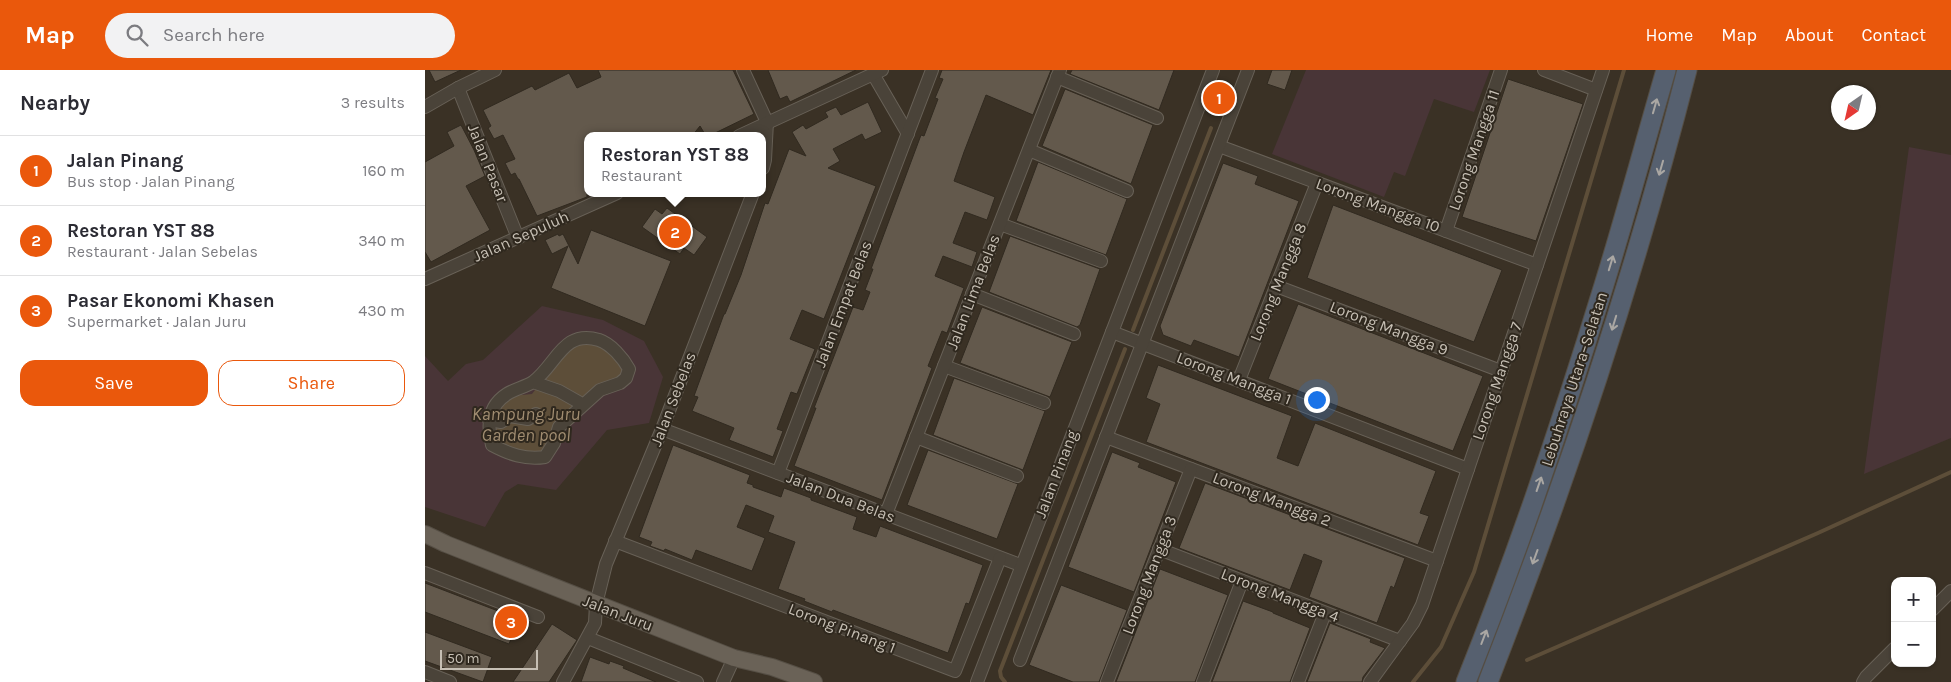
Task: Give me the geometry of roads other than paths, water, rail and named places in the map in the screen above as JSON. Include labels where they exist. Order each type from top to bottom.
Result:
[{"type":"highway","name":"Lebuhraya Utara–Selatan","points":[[1466,682],[1508,574],[1567,402],[1605,284],[1666,70]]},
{"type":"highway","name":"Lebuhraya Utara–Selatan","points":[[1488,682],[1588,406],[1649,210],[1687,70]]},
{"type":"main road","name":"Jalan Juru","points":[[425,534],[734,658],[772,667],[814,682]]},
{"type":"street","points":[[425,107],[495,70]]},
{"type":"street","points":[[743,70],[767,122],[766,141]]},
{"type":"street","name":"Jalan Empat Belas","points":[[778,473],[933,70]]},
{"type":"street","name":"Jalan Pinang","points":[[977,682],[1213,70]]},
{"type":"street","name":"Jalan Pinang","points":[[1020,660],[1248,70]]},
{"type":"street","name":"Lorong Mangga 11","points":[[1446,231],[1501,70]]},
{"type":"street","points":[[1544,70],[1596,90]]},
{"type":"street","name":"Lorong Mangga 7","points":[[1370,682],[1413,624],[1422,605],[1603,70]]},
{"type":"street","points":[[747,132],[877,72],[908,134]]},
{"type":"street","points":[[1059,74],[1157,118]]},
{"type":"street","name":"Jalan Lima Belas","points":[[886,514],[1059,74]]},
{"type":"street","name":"Jalan Pasar","points":[[458,88],[518,238]]},
{"type":"street","name":"Lorong Mangga 10","points":[[1219,146],[1537,265]]},
{"type":"street","points":[[1029,150],[1127,191]]},
{"type":"street","name":"Lorong Mangga 8","points":[[1239,380],[1317,183]]},
{"type":"street","name":"Jalan Sepuluh","points":[[425,279],[608,197]]},
{"type":"street","name":"Jalan Sebelas","points":[[563,682],[595,622],[596,604],[606,564],[662,429],[751,197]]},
{"type":"street","points":[[1000,224],[1101,262]]},
{"type":"street","name":"Lorong Mangga 9","points":[[1277,286],[1501,371]]},
{"type":"street","points":[[972,294],[1074,334]]},
{"type":"street","name":"Lorong Mangga 1","points":[[1112,332],[1468,468]]},
{"type":"street","points":[[577,338],[591,338],[603,342],[626,362],[629,369],[626,378],[620,383],[600,390],[582,404],[559,427],[554,443],[545,457],[533,459],[515,455],[492,445],[489,420],[496,406],[507,394],[533,382],[541,376],[566,345],[577,338]]},
{"type":"street","points":[[944,366],[1045,403]]},
{"type":"street","points":[[533,382],[559,391],[582,404]]},
{"type":"street","points":[[489,420],[501,422],[511,416],[528,419],[537,414]]},
{"type":"street","name":"Jalan Dua Belas","points":[[662,429],[1021,565]]},
{"type":"street","points":[[916,437],[1017,476]]},
{"type":"street","name":"Lorong Mangga 2","points":[[1106,437],[1437,561]]},
{"type":"street","name":"Lorong Mangga 3","points":[[1107,682],[1191,469]]},
{"type":"street","name":"Lorong Pinang 1","points":[[615,540],[955,671],[1000,558]]},
{"type":"street","name":"Lorong Mangga 4","points":[[1159,549],[1400,641]]},
{"type":"street","points":[[425,573],[538,617]]},
{"type":"street","points":[[1203,682],[1242,581]]},
{"type":"street","points":[[1936,606],[1951,591]]},
{"type":"street","points":[[1298,682],[1325,613]]},
{"type":"street","points":[[588,638],[697,682]]},
{"type":"street","points":[[1863,682],[1891,652]]},
{"type":"street","points":[[723,682],[734,658]]},
{"type":"street","points":[[425,672],[450,682]]},
{"type":"water","name":"Kampung Juru Garden pool","points":[[579,340],[604,344],[624,368],[618,381],[602,383],[544,454],[530,456],[495,444],[490,423],[503,403],[511,396],[532,394],[568,347]]},
{"type":"waterway","points":[[1413,682],[1441,647],[1474,572],[1624,70]]},
{"type":"waterway","points":[[1133,330],[1211,128]]},
{"type":"waterway","points":[[1005,682],[1001,677],[1000,671],[1125,349]]},
{"type":"waterway","points":[[1527,660],[1818,533],[1951,472]]},
{"type":"place","name":"Jalan Pinang","points":[[1219,98]]},
{"type":"place","name":"Restoran YST 88","points":[[675,232]]},
{"type":"place","name":"Pasar Ekonomi Khasen","points":[[511,622]]}]
